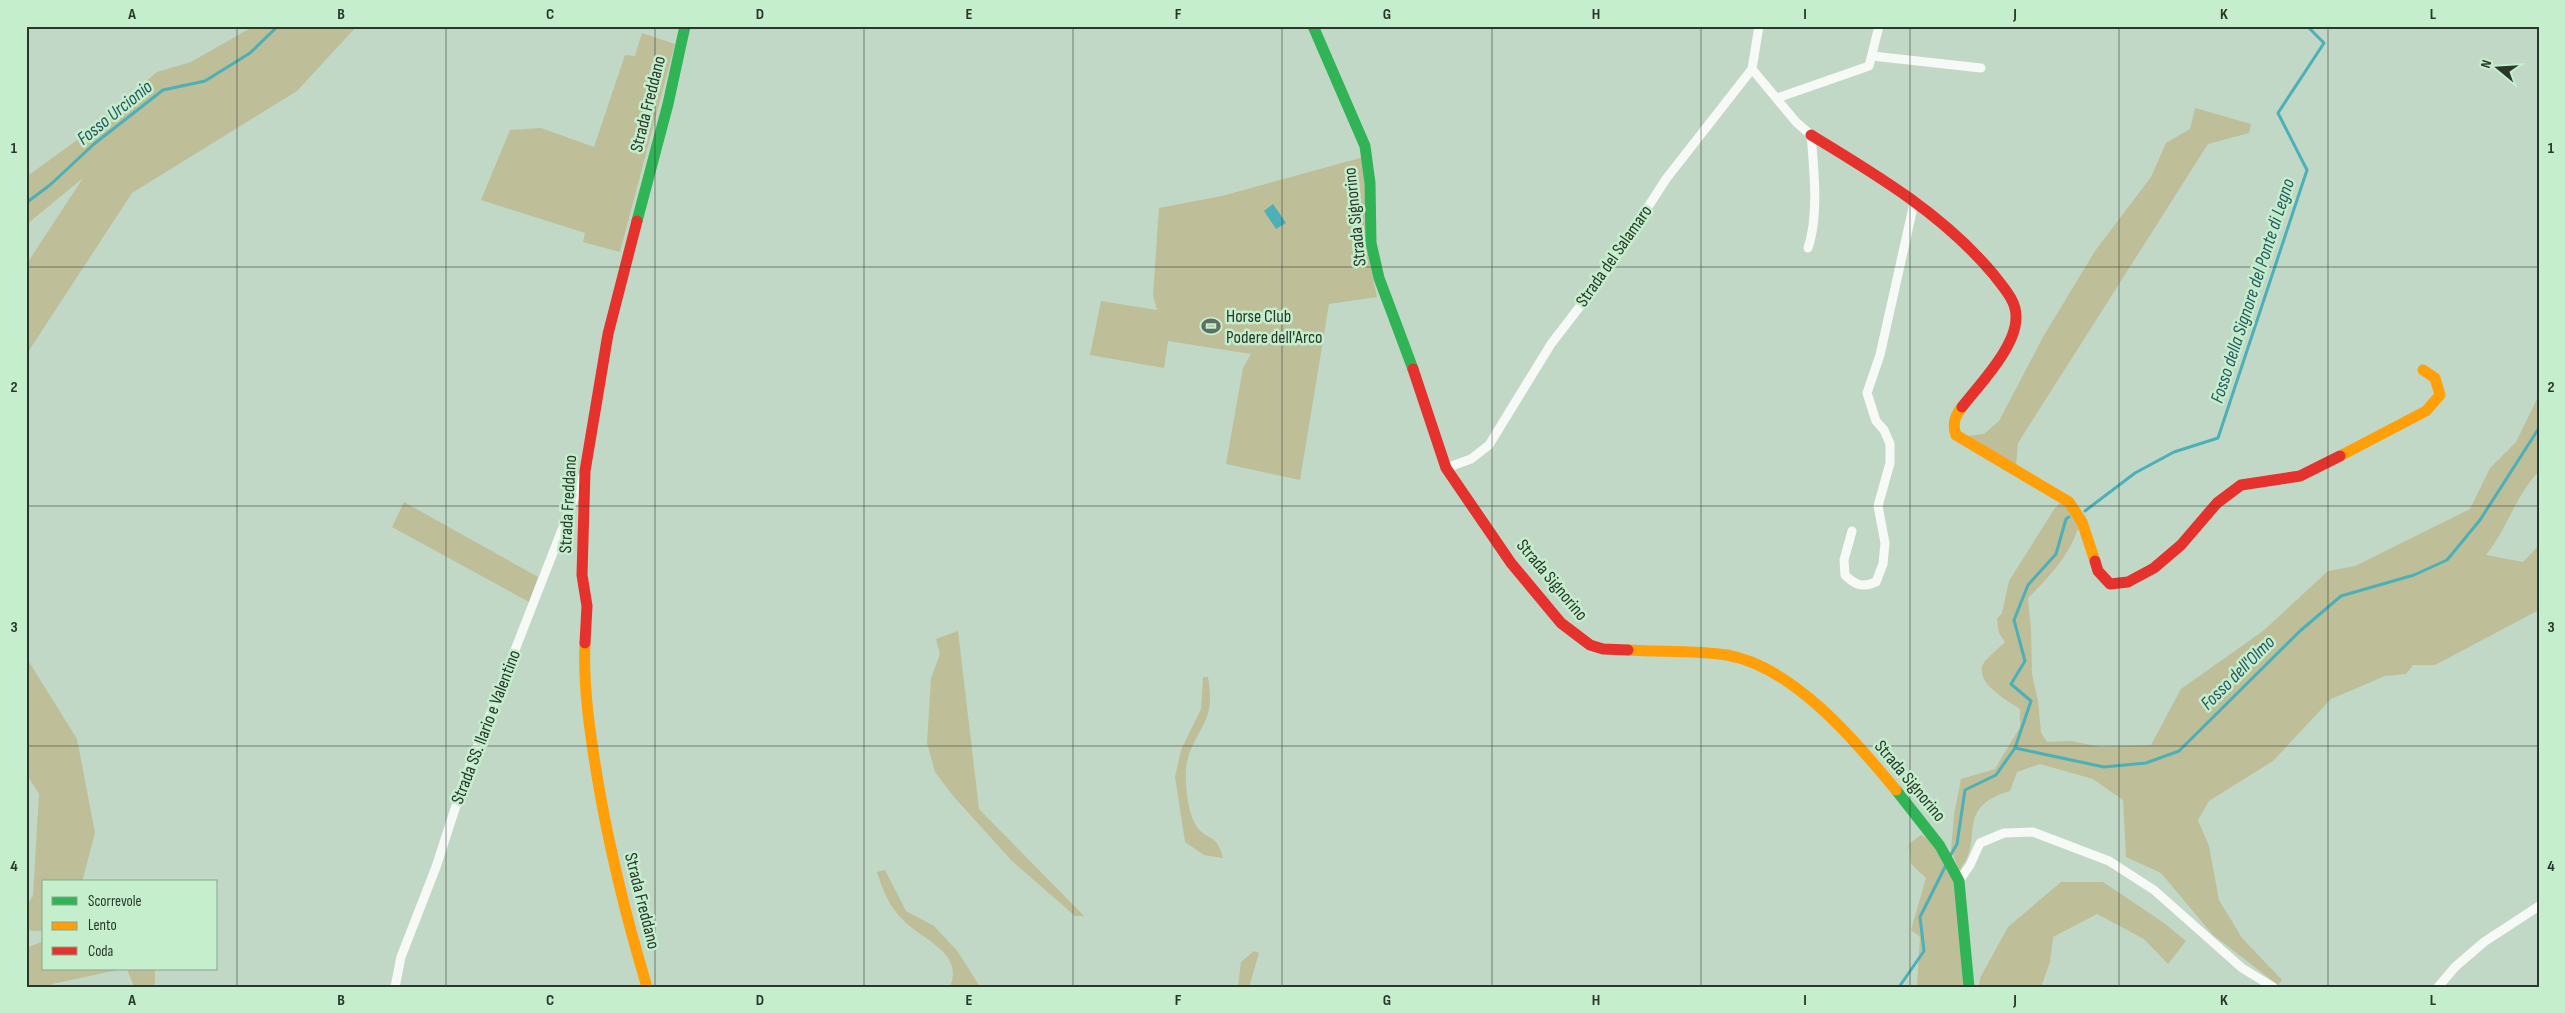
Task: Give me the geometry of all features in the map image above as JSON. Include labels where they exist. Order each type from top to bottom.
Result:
[{"type":"street","name":"Strada Freddano","points":[[647,987],[624,909],[605,822],[591,741],[584,660],[587,606],[582,575],[584,471],[608,334],[668,104],[685,26]]},
{"type":"street","name":"Strada Signorino","points":[[1313,26],[1365,146],[1370,183],[1371,243],[1379,278],[1404,344],[1446,468],[1511,563],[1561,623],[1590,645],[1603,649],[1727,655],[1745,660],[1798,689],[1845,732],[1938,840],[1959,881],[1969,987]]},
{"type":"street","points":[[1758,26],[1752,69],[1796,122],[1811,135],[1848,157],[1952,231],[1985,263],[2012,300],[2017,321],[2006,346],[1957,414],[1953,427],[1956,435],[2069,502],[2082,522],[2098,571],[2110,584],[2128,582],[2154,568],[2180,544],[2217,503],[2241,485],[2300,476],[2426,411],[2440,395],[2435,378],[2423,370]]},
{"type":"street","points":[[1777,98],[1868,66],[1879,26]]},
{"type":"street","points":[[1872,56],[1981,68]]},
{"type":"street","name":"Strada del Salamaro","points":[[1446,468],[1471,459],[1489,445],[1551,344],[1604,274],[1666,179],[1752,69]]},
{"type":"street","points":[[1808,248],[1813,234],[1814,170],[1811,135]]},
{"type":"street","points":[[1852,531],[1844,560],[1845,575],[1854,584],[1866,586],[1876,582],[1883,564],[1885,543],[1878,506],[1890,463],[1890,444],[1884,430],[1876,421],[1867,393],[1880,355],[1914,203]]},
{"type":"street","name":"Strada SS. Ilario e Valentino","points":[[395,987],[401,957],[436,867],[465,778],[584,471]]},
{"type":"street","points":[[1959,881],[1970,866],[1980,843],[2004,833],[2033,832],[2109,861],[2154,890],[2242,968],[2273,987]]},
{"type":"street","points":[[2438,987],[2455,967],[2484,942],[2539,906]]},
{"type":"green space","points":[[254,26],[357,26],[297,91],[132,193],[26,355],[26,265],[83,178],[26,225],[26,177],[73,143],[157,72],[191,62]]},
{"type":"green space","points":[[642,33],[675,44],[620,252],[583,242],[585,233],[481,200],[510,130],[541,128],[594,147],[625,55],[635,56]]},
{"type":"green space","points":[[2195,108],[2251,124],[2249,133],[2208,144],[2018,443],[2016,465],[1967,436],[1984,434],[1999,421],[2043,337],[2095,251],[2151,177],[2166,143],[2190,129]]},
{"type":"green space","name":"Horse Club Podere dell'Arco","points":[[1364,157],[1366,246],[1377,297],[1329,304],[1300,480],[1226,464],[1243,368],[1251,354],[1168,341],[1164,368],[1090,355],[1101,301],[1157,310],[1153,295],[1159,208],[1222,196]]},
{"type":"green space","points":[[2539,395],[2539,471],[2524,491],[2486,555],[2523,562],[2539,545],[2539,610],[2435,665],[2413,665],[2406,674],[2385,676],[2331,699],[2273,761],[2209,801],[2198,820],[2209,846],[2219,900],[2242,938],[2282,980],[2278,985],[2213,935],[2161,873],[2126,857],[2123,800],[2093,779],[2040,764],[2017,772],[2010,791],[1992,798],[1981,806],[1975,816],[1967,859],[1959,870],[1951,850],[1954,815],[1961,779],[1995,769],[2020,727],[2020,709],[1986,683],[1982,668],[1985,661],[2005,642],[1999,633],[1997,619],[2002,613],[2009,581],[2055,508],[2064,500],[2080,523],[2076,534],[2059,564],[2028,598],[2032,674],[2038,701],[2041,733],[2047,742],[2071,741],[2101,747],[2151,745],[2181,689],[2263,631],[2328,571],[2355,566],[2470,509],[2490,468],[2516,442]]},
{"type":"green space","points":[[404,502],[538,577],[529,602],[392,527]]},
{"type":"green space","points":[[958,631],[979,809],[1084,916],[1075,916],[1011,860],[954,797],[935,772],[927,743],[931,678],[940,654],[936,639]]},
{"type":"green space","points":[[26,657],[77,739],[95,833],[83,880],[42,880],[42,931],[31,931],[26,927],[26,906],[33,896],[39,794],[26,773]]},
{"type":"green space","points":[[1203,677],[1208,677],[1210,703],[1206,719],[1191,749],[1187,763],[1187,795],[1194,822],[1200,831],[1218,844],[1223,858],[1204,855],[1185,842],[1175,777],[1181,750],[1201,709]]},
{"type":"green space","points":[[1921,835],[1938,844],[1953,875],[1965,987],[1917,987],[1920,937],[1911,930],[1926,878],[1911,864],[1909,844]]},
{"type":"green space","points":[[885,870],[906,911],[934,926],[958,952],[980,987],[950,987],[953,975],[952,965],[939,948],[903,920],[890,904],[877,872]]},
{"type":"green space","points":[[2061,882],[2103,882],[2164,923],[2186,941],[2168,964],[2144,939],[2097,914],[2053,937],[2050,962],[2041,987],[1979,987],[1980,978],[2008,927]]},
{"type":"green space","points":[[42,942],[42,970],[117,970],[52,984],[50,987],[26,987],[26,948]]},
{"type":"green space","points":[[1254,951],[1259,953],[1249,987],[1238,987],[1241,962]]},
{"type":"green space","points":[[127,970],[155,970],[155,983],[152,987],[134,987]]},
{"type":"water","points":[[1273,204],[1286,223],[1276,229],[1264,211]]},
{"type":"waterway","name":"Fosso Urcionio","points":[[26,203],[50,185],[94,144],[163,90],[205,81],[250,53],[278,26]]},
{"type":"waterway","name":"Fosso della Signore del Ponte di Legno","points":[[2085,511],[2135,473],[2174,452],[2218,438],[2307,170],[2278,113],[2324,43],[2307,26]]},
{"type":"waterway","name":"Fosso dell'Olmo","points":[[1950,856],[1957,844],[1965,790],[1996,775],[2015,748],[2104,767],[2146,763],[2179,751],[2300,631],[2341,596],[2414,575],[2447,560],[2480,520],[2539,428]]},
{"type":"waterway","name":"Fosso della Signore del Ponte di Legno","points":[[2015,748],[2031,701],[2011,684],[2025,661],[2014,620],[2028,585],[2056,554],[2066,519],[2069,517]]},
{"type":"waterway","name":"Fosso dell'Olmo","points":[[1899,987],[1924,951],[1920,917],[1947,863]]},
{"type":"traffic: fast","points":[[637,221],[668,104],[685,26]]},
{"type":"traffic: fast","points":[[1313,26],[1365,146],[1370,183],[1371,243],[1379,278],[1413,369]]},
{"type":"traffic: fast","points":[[1896,790],[1940,846],[1959,881],[1969,987]]},
{"type":"traffic: slow","points":[[2340,456],[2426,411],[2440,395],[2435,378],[2423,370]]},
{"type":"traffic: slow","points":[[1962,407],[1955,420],[1956,435],[2069,502],[2082,522],[2095,561]]},
{"type":"traffic: slow","points":[[585,643],[588,710],[602,803],[619,882],[647,987]]},
{"type":"traffic: slow","points":[[1628,650],[1716,653],[1752,662],[1776,674],[1799,690],[1842,729],[1896,790]]},
{"type":"traffic: jam","points":[[1811,135],[1885,181],[1954,233],[1994,275],[2012,300],[2016,318],[2010,341],[1987,377],[1962,407]]},
{"type":"traffic: jam","points":[[585,643],[587,606],[582,575],[585,471],[608,334],[637,221]]},
{"type":"traffic: jam","points":[[1413,369],[1446,468],[1511,563],[1561,623],[1590,645],[1603,649],[1628,650]]},
{"type":"traffic: jam","points":[[2095,561],[2098,571],[2110,584],[2128,582],[2154,568],[2181,545],[2217,503],[2241,485],[2300,476],[2340,456]]},
{"type":"place","name":"Horse Club Podere dell'Arco","points":[[1211,326]]}]
